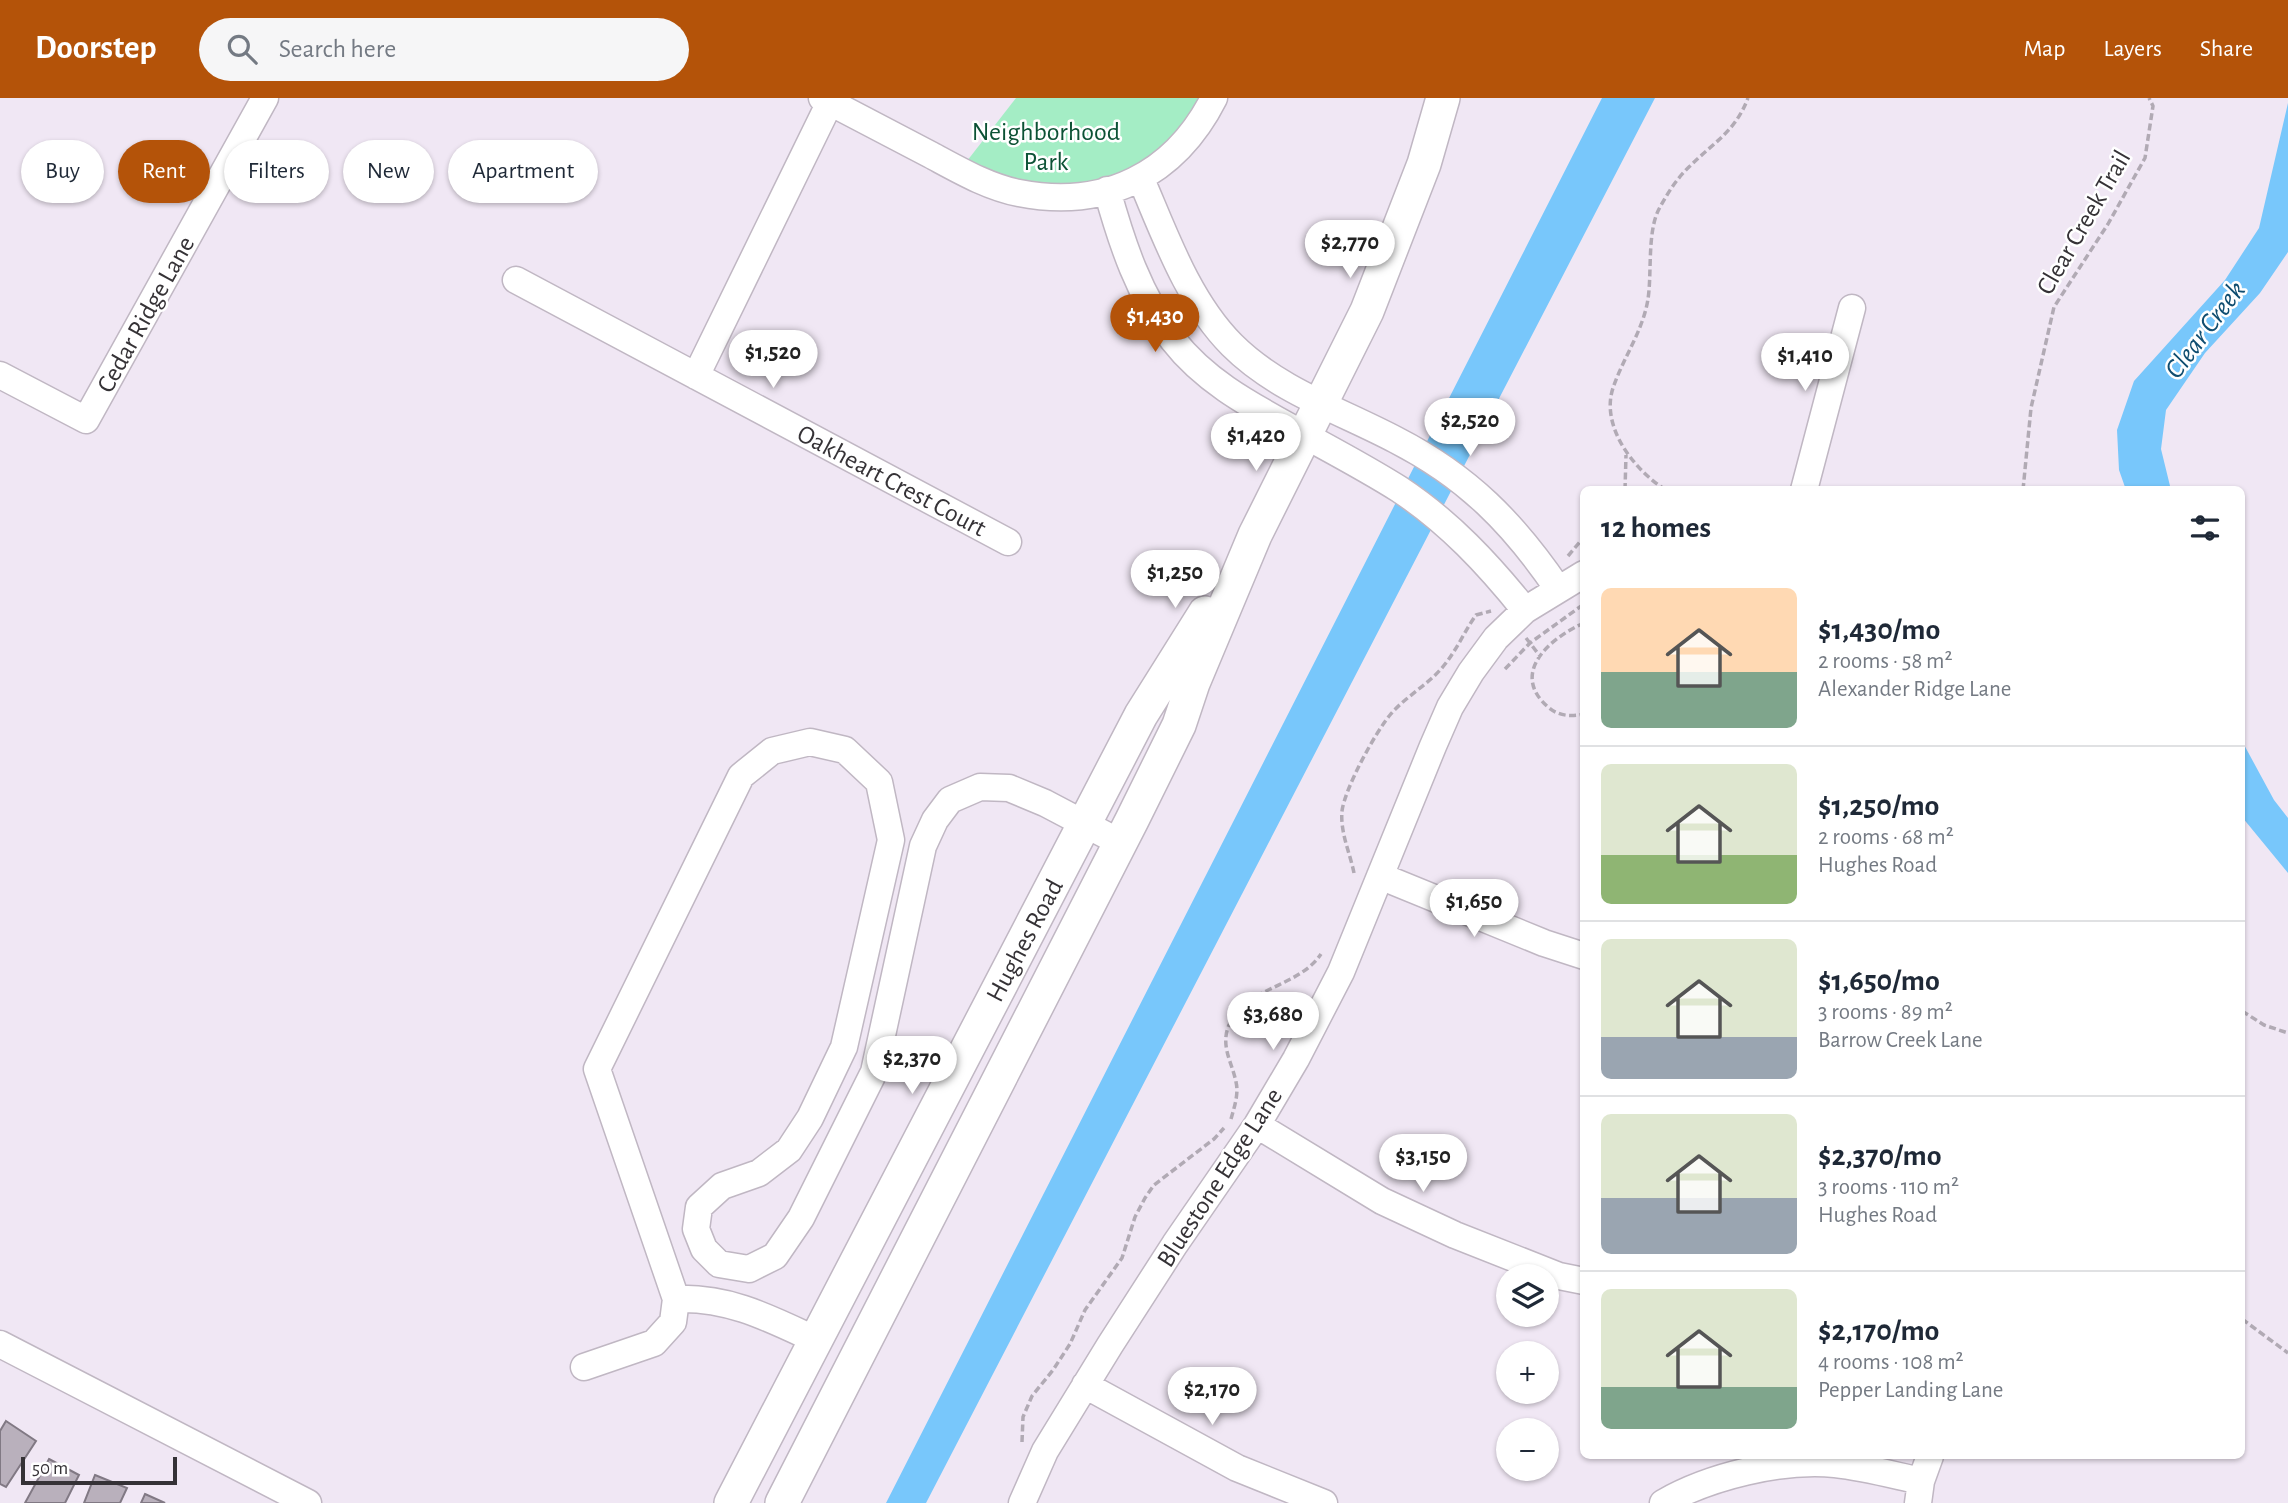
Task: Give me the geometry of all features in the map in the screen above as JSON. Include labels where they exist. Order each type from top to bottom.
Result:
[{"type":"main road","name":"Hughes Road","points":[[782,1503],[1179,725],[1193,683],[1255,535],[1367,311],[1424,164],[1443,98]]},
{"type":"main road","name":"Hughes Road","points":[[731,1503],[1141,715],[1255,535]]},
{"type":"street","name":"Cedar Ridge Lane","points":[[0,375],[86,419],[265,98]]},
{"type":"street","points":[[696,376],[826,100],[979,180],[1018,193],[1059,196],[1124,185],[1171,158],[1201,124],[1214,98]]},
{"type":"street","points":[[1124,185],[1168,243],[1208,316],[1232,346],[1270,376],[1416,451],[1466,485],[1508,522],[1531,549],[1558,589]]},
{"type":"street","points":[[1124,185],[1117,228],[1139,286],[1175,342],[1206,374],[1251,407],[1395,487],[1427,509],[1476,552],[1519,616]]},
{"type":"street","name":"Oakheart Crest Court","points":[[516,280],[1008,542]]},
{"type":"street","points":[[1805,486],[1853,309]]},
{"type":"street","name":"Bluestone Edge Lane","points":[[1022,1503],[1045,1451],[1085,1385],[1175,1244],[1257,1125],[1296,1059],[1341,972],[1450,707],[1471,672],[1496,638],[1519,616],[1580,575]]},
{"type":"street","points":[[584,1367],[654,1343],[673,1322],[676,1299],[597,1069],[741,776],[772,751],[810,742],[845,750],[878,782],[891,840],[844,1047],[810,1118],[789,1150],[759,1173],[722,1186],[699,1207],[696,1229],[704,1249],[719,1264],[749,1269],[775,1256],[800,1218],[874,1072],[923,846],[935,820],[950,800],[980,788],[1009,788],[1121,843]]},
{"type":"street","points":[[1380,876],[1544,943],[1580,955]]},
{"type":"street","points":[[1257,1125],[1382,1201],[1481,1245],[1559,1276],[1580,1280]]},
{"type":"street","points":[[676,1299],[699,1298],[749,1309],[816,1340]]},
{"type":"street","points":[[0,1344],[308,1503]]},
{"type":"street","points":[[1085,1385],[1237,1468],[1324,1503]]},
{"type":"street","points":[[1663,1503],[1686,1489],[1765,1467],[1835,1464],[1919,1492],[1929,1459]]},
{"type":"path","points":[[1661,486],[1643,473],[1626,453],[1611,417],[1612,390],[1643,320],[1648,298],[1657,213],[1689,166],[1736,124],[1748,98]]},
{"type":"path","name":"Clear Creek Trail","points":[[2024,486],[2031,408],[2054,307],[2108,224],[2145,158],[2152,106],[2149,98]]},
{"type":"path","points":[[1625,486],[1626,453]]},
{"type":"path","points":[[1502,673],[1530,643],[1580,607]]},
{"type":"path","points":[[1354,880],[1342,810],[1376,734],[1402,703],[1441,669],[1476,615],[1497,611],[1519,616]]},
{"type":"path","points":[[1580,625],[1562,634],[1551,644],[1540,656],[1532,674],[1535,693],[1553,711],[1564,715],[1580,714]]},
{"type":"path","points":[[1021,1448],[1023,1417],[1027,1406],[1069,1344],[1085,1310],[1122,1258],[1135,1217],[1145,1198],[1154,1185],[1214,1139],[1229,1123],[1234,1110],[1236,1083],[1226,1050],[1225,1039],[1230,1024],[1248,1001],[1302,973],[1324,950]]},
{"type":"path","points":[[2245,1013],[2264,1025],[2288,1033]]},
{"type":"path","points":[[2245,1321],[2288,1353]]},
{"type":"green space","name":"Neighborhood Park","points":[[1016,98],[1208,98],[1201,124],[1123,186],[1039,195],[960,170]]},
{"type":"water","points":[[1602,98],[1655,98],[926,1503],[886,1503]]},
{"type":"water","name":"Clear Creek","points":[[2288,103],[2288,252],[2260,293],[2205,353],[2166,410],[2161,449],[2170,486],[2125,486],[2119,470],[2117,430],[2134,381],[2225,280],[2259,228]]},
{"type":"water","points":[[2245,747],[2274,800],[2288,818],[2288,873],[2245,821]]},
{"type":"building","points":[[6,1421],[36,1441],[6,1487],[0,1484],[0,1431]]},
{"type":"building","points":[[49,1459],[79,1475],[65,1503],[25,1503]]},
{"type":"building","points":[[95,1475],[127,1488],[120,1503],[84,1503]]},
{"type":"building","points":[[145,1494],[165,1503],[141,1503]]}]
